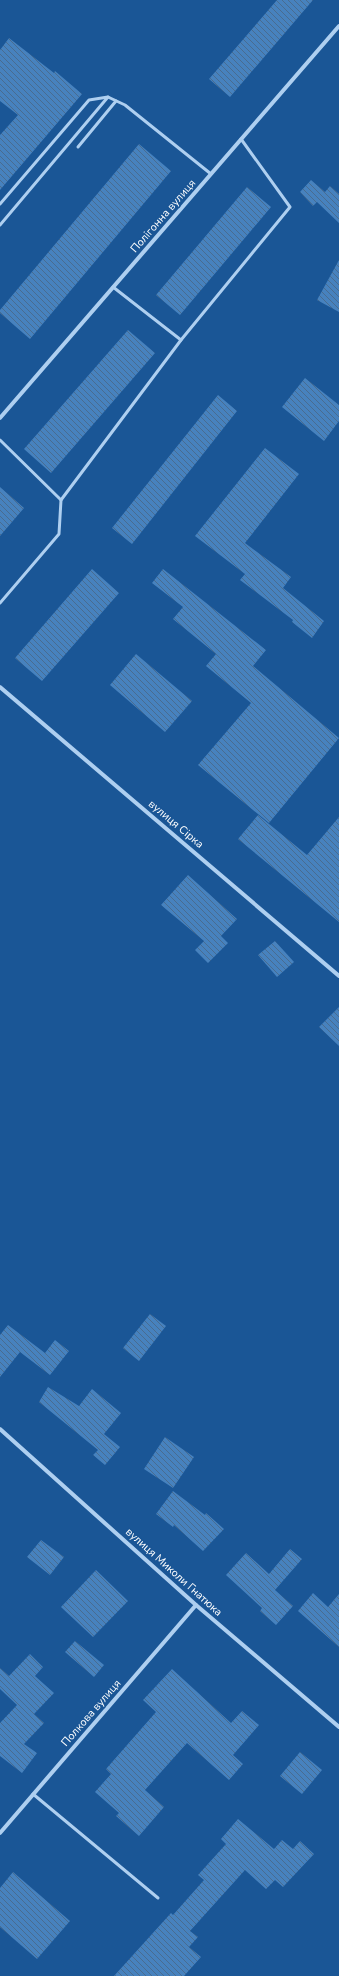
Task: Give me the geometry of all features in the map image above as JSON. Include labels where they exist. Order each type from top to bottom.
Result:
[{"type":"street","name":"Полігонна вулиця","points":[[0,418],[339,26]]},
{"type":"street","name":"вулиця Сірка","points":[[0,687],[339,976]]},
{"type":"street","name":"вулиця Миколи Гнатюка","points":[[1,1431],[196,1605],[339,1727]]},
{"type":"street","name":"Полкова вулиця","points":[[0,1833],[196,1605]]},
{"type":"lane","points":[[0,225],[108,97]]},
{"type":"lane","points":[[0,204],[89,100],[108,97],[125,106],[211,174]]},
{"type":"lane","points":[[78,147],[116,101]]},
{"type":"lane","points":[[0,603],[59,534],[61,500],[181,340],[290,207],[241,140]]},
{"type":"lane","points":[[113,287],[181,340]]},
{"type":"lane","points":[[0,440],[61,500]]},
{"type":"lane","points":[[33,1794],[158,1898]]},
{"type":"building","points":[[277,0],[313,0],[230,97],[209,79]]},
{"type":"building","points":[[9,38],[54,73],[55,71],[82,94],[0,190],[0,135],[18,115],[0,101],[0,50]]},
{"type":"building","points":[[139,144],[171,171],[30,339],[0,313],[0,310]]},
{"type":"building","points":[[311,180],[325,192],[330,186],[339,194],[339,223],[317,202],[313,206],[300,192]]},
{"type":"building","points":[[247,187],[271,207],[180,315],[156,295]]},
{"type":"building","points":[[339,260],[339,312],[317,300]]},
{"type":"building","points":[[128,330],[155,353],[51,473],[24,449]]},
{"type":"building","points":[[305,378],[339,405],[339,421],[324,441],[282,407]]},
{"type":"building","points":[[218,395],[237,411],[132,544],[112,528]]},
{"type":"building","points":[[265,448],[299,474],[245,543],[291,577],[283,588],[324,621],[312,638],[292,622],[293,620],[240,580],[245,574],[195,536]]},
{"type":"building","points":[[0,487],[24,508],[0,536]]},
{"type":"building","points":[[92,569],[119,593],[42,681],[15,658]]},
{"type":"building","points":[[163,569],[266,650],[253,666],[339,738],[269,823],[198,765],[251,703],[206,666],[216,654],[173,619],[183,607],[152,583]]},
{"type":"building","points":[[136,654],[192,701],[165,732],[110,685]]},
{"type":"building","points":[[258,815],[307,855],[339,817],[339,922],[238,839]]},
{"type":"building","points":[[188,875],[237,919],[221,936],[228,943],[208,963],[195,950],[204,941],[161,905]]},
{"type":"building","points":[[275,941],[294,962],[277,977],[258,955]]},
{"type":"building","points":[[339,1007],[339,1046],[319,1027]]},
{"type":"building","points":[[150,1314],[166,1326],[139,1361],[123,1348]]},
{"type":"building","points":[[8,1325],[45,1353],[55,1340],[69,1351],[50,1375],[20,1352],[0,1377],[0,1335]]},
{"type":"building","points":[[48,1387],[79,1406],[92,1389],[121,1413],[104,1434],[120,1447],[105,1465],[93,1455],[98,1450],[39,1402]]},
{"type":"building","points":[[165,1437],[194,1457],[173,1488],[144,1469]]},
{"type":"building","points":[[173,1491],[205,1515],[206,1513],[224,1529],[203,1551],[174,1525],[173,1527],[156,1514]]},
{"type":"building","points":[[41,1540],[64,1557],[50,1575],[27,1557]]},
{"type":"building","points":[[290,1549],[302,1559],[275,1590],[293,1606],[276,1625],[260,1611],[262,1608],[226,1575],[246,1553],[269,1574]]},
{"type":"building","points":[[96,1570],[128,1601],[93,1637],[61,1607]]},
{"type":"building","points":[[313,1593],[328,1607],[339,1594],[339,1647],[298,1611]]},
{"type":"building","points":[[75,1641],[104,1665],[94,1677],[65,1652]]},
{"type":"building","points":[[30,1654],[43,1667],[35,1676],[54,1693],[34,1714],[44,1723],[24,1744],[37,1753],[22,1773],[0,1756],[0,1723],[17,1705],[0,1689],[0,1668],[9,1676]]},
{"type":"building","points":[[172,1669],[231,1723],[242,1711],[259,1725],[233,1755],[243,1764],[229,1780],[187,1743],[145,1790],[164,1807],[139,1836],[116,1816],[119,1813],[95,1792],[111,1774],[106,1769],[156,1712],[143,1700]]},
{"type":"building","points":[[300,1752],[322,1770],[302,1794],[280,1776]]},
{"type":"building","points":[[238,1819],[274,1849],[282,1840],[293,1849],[300,1841],[314,1854],[283,1887],[275,1880],[266,1889],[245,1870],[190,1931],[198,1937],[189,1947],[201,1957],[184,1976],[114,1976],[171,1913],[173,1915],[204,1880],[198,1875],[226,1844],[221,1839]]},
{"type":"building","points":[[13,1872],[70,1921],[37,1959],[0,1927],[0,1888]]}]
